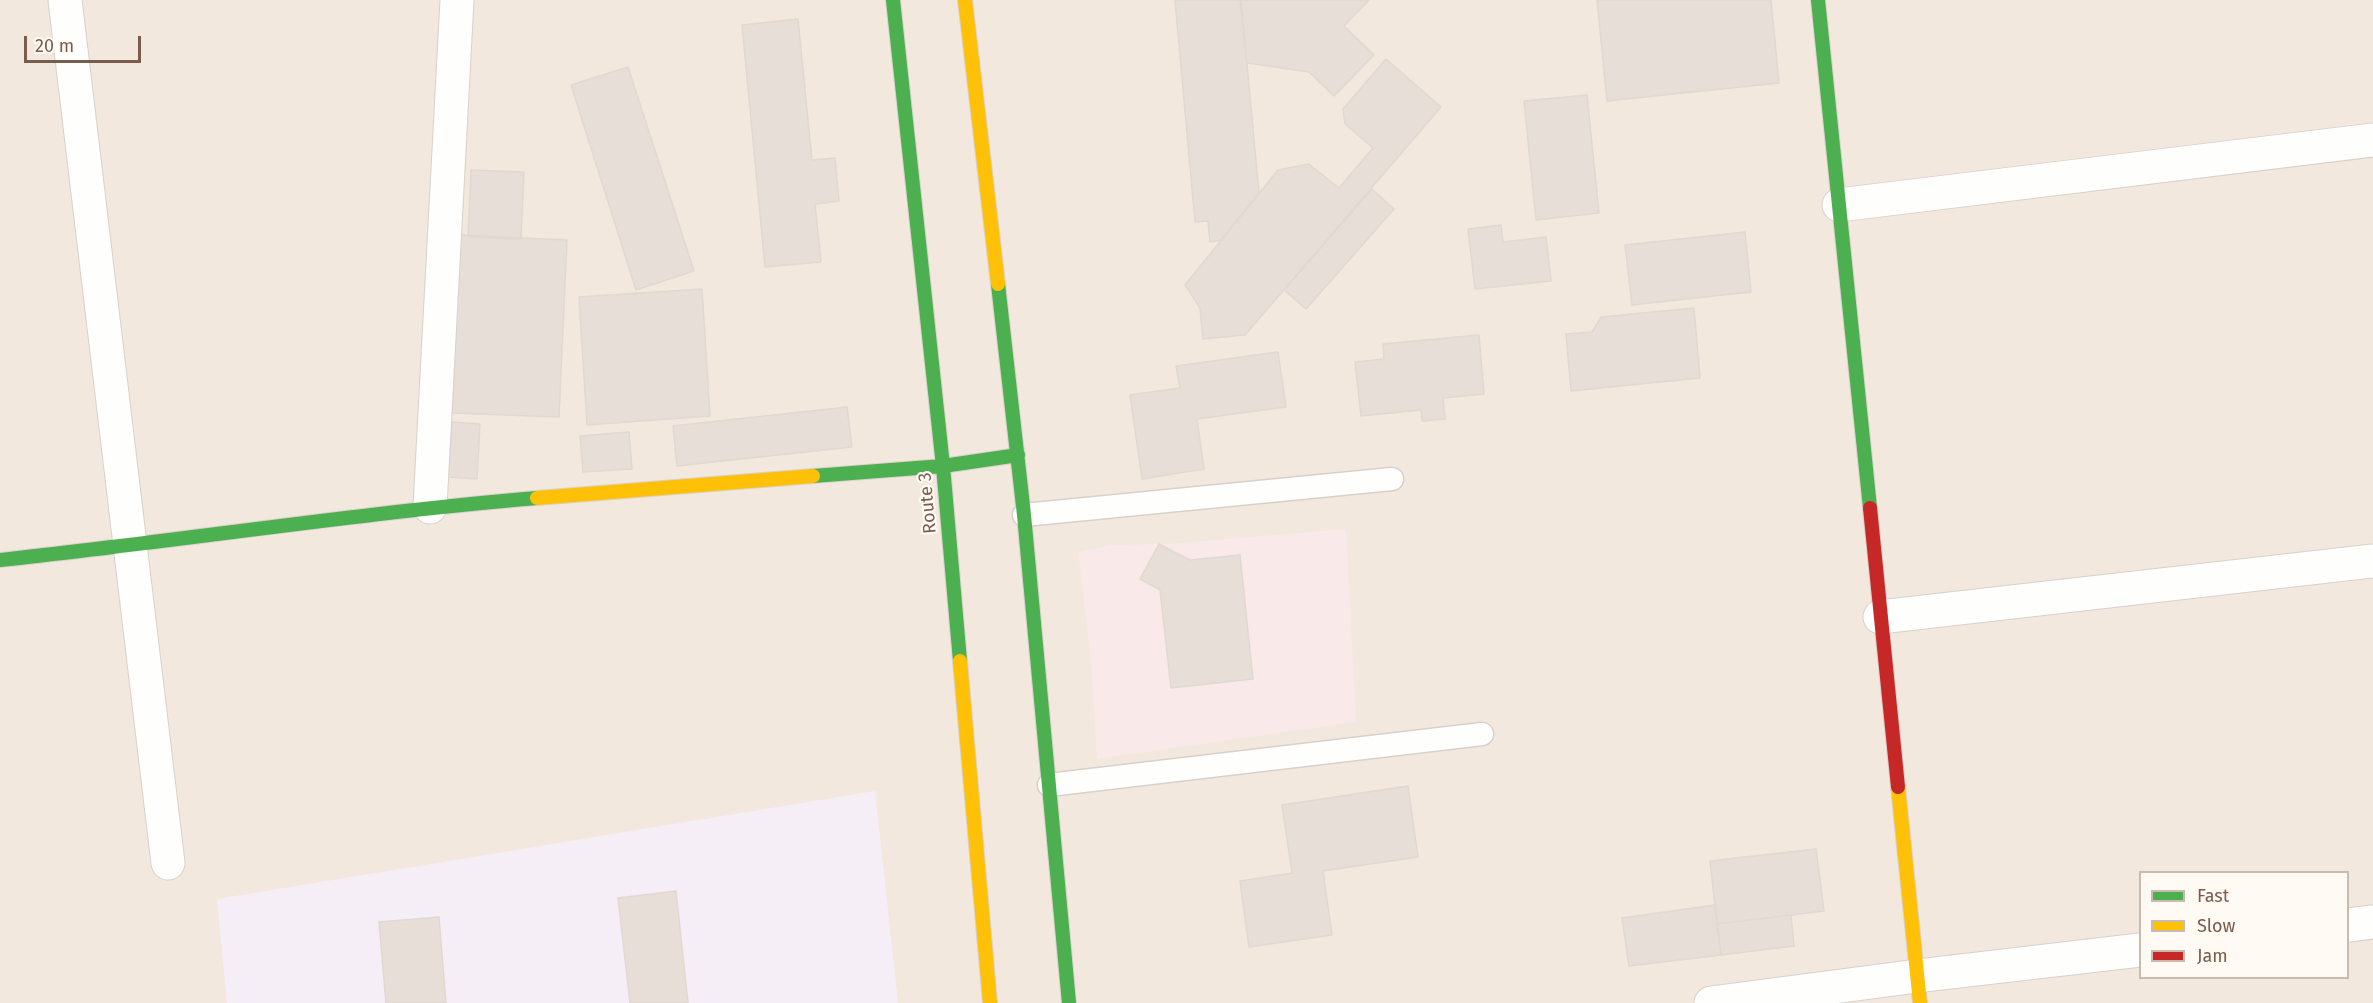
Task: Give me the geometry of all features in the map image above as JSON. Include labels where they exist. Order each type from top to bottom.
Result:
[{"type":"main road","name":"Route 3","points":[[893,0],[943,466],[990,1003]]},
{"type":"main road","points":[[965,0],[1018,454],[1069,1003]]},
{"type":"main road","points":[[1818,0],[1919,989]]},
{"type":"main road","points":[[0,560],[129,546],[430,507],[943,466],[1018,454]]},
{"type":"street","points":[[65,0],[168,863]]},
{"type":"street","points":[[430,507],[457,0]]},
{"type":"street","points":[[1839,206],[2373,140]]},
{"type":"street","points":[[1880,617],[2373,561]]},
{"type":"street","points":[[2349,925],[2373,921]]},
{"type":"street","points":[[1711,1003],[1919,989],[2052,960],[2139,950]]},
{"type":"lane","points":[[1024,515],[1392,478]]},
{"type":"lane","points":[[1050,785],[1482,734]]},
{"type":"shaded area","points":[[0,0],[2373,0],[2373,1003],[0,1003]]},
{"type":"shaded area","points":[[1346,529],[1356,722],[1097,759],[1091,660],[1078,552],[1110,545],[1168,544]]},
{"type":"shaded area","points":[[875,791],[898,1003],[227,1003],[217,899]]},
{"type":"building","points":[[1175,0],[1241,0],[1259,193],[1221,240],[1210,242],[1208,221],[1195,222]]},
{"type":"building","points":[[1240,0],[1369,0],[1344,26],[1374,55],[1334,96],[1309,72],[1247,63]]},
{"type":"building","points":[[1597,0],[1771,0],[1779,83],[1607,101]]},
{"type":"building","points":[[798,19],[812,160],[835,158],[839,201],[815,204],[821,262],[765,267],[742,25]]},
{"type":"building","points":[[1386,59],[1441,107],[1245,335],[1203,339],[1200,308],[1185,285],[1278,170],[1309,164],[1339,188],[1373,148],[1345,124],[1343,109]]},
{"type":"building","points":[[628,67],[694,271],[636,290],[571,85]]},
{"type":"building","points":[[1587,95],[1599,213],[1536,220],[1524,101]]},
{"type":"building","points":[[471,170],[524,172],[521,239],[468,237]]},
{"type":"building","points":[[1372,189],[1394,209],[1306,309],[1284,290]]},
{"type":"building","points":[[1501,225],[1503,242],[1546,237],[1551,281],[1475,289],[1468,229]]},
{"type":"building","points":[[1745,232],[1751,292],[1632,305],[1625,245]]},
{"type":"building","points":[[459,235],[567,240],[559,417],[452,413]]},
{"type":"building","points":[[702,289],[710,416],[587,425],[579,297]]},
{"type":"building","points":[[1694,308],[1700,378],[1571,391],[1566,334],[1592,332],[1601,317]]},
{"type":"building","points":[[1479,335],[1484,394],[1443,398],[1445,419],[1422,421],[1421,410],[1361,416],[1355,362],[1384,359],[1383,344]]},
{"type":"building","points":[[1278,352],[1286,407],[1197,419],[1204,469],[1142,479],[1130,395],[1180,388],[1176,366]]},
{"type":"building","points":[[847,407],[852,447],[677,466],[673,426]]},
{"type":"building","points":[[452,422],[480,424],[477,479],[448,477]]},
{"type":"building","points":[[629,432],[632,469],[583,472],[580,436]]},
{"type":"building","points":[[1159,544],[1190,560],[1240,555],[1253,679],[1171,688],[1160,590],[1140,579]]},
{"type":"building","points":[[1408,786],[1418,857],[1323,871],[1332,935],[1249,947],[1240,881],[1292,873],[1282,805]]},
{"type":"building","points":[[1816,849],[1824,911],[1717,924],[1710,861]]},
{"type":"building","points":[[676,891],[688,1003],[630,1003],[618,898]]},
{"type":"building","points":[[1715,905],[1721,955],[1629,966],[1622,918]]},
{"type":"building","points":[[1791,915],[1794,946],[1721,955],[1717,924]]},
{"type":"building","points":[[439,917],[446,1003],[386,1003],[379,922]]},
{"type":"traffic: fast","points":[[893,0],[943,466],[960,661]]},
{"type":"traffic: fast","points":[[1818,0],[1870,508]]},
{"type":"traffic: fast","points":[[998,284],[1024,515],[1069,1003]]},
{"type":"traffic: fast","points":[[813,476],[943,466],[1018,455]]},
{"type":"traffic: fast","points":[[0,560],[402,511],[537,498]]},
{"type":"traffic: slow","points":[[965,0],[998,284]]},
{"type":"traffic: slow","points":[[537,498],[813,476]]},
{"type":"traffic: slow","points":[[960,661],[990,1003]]},
{"type":"traffic: slow","points":[[1898,787],[1920,1003]]},
{"type":"traffic: jam","points":[[1870,508],[1898,787]]}]
